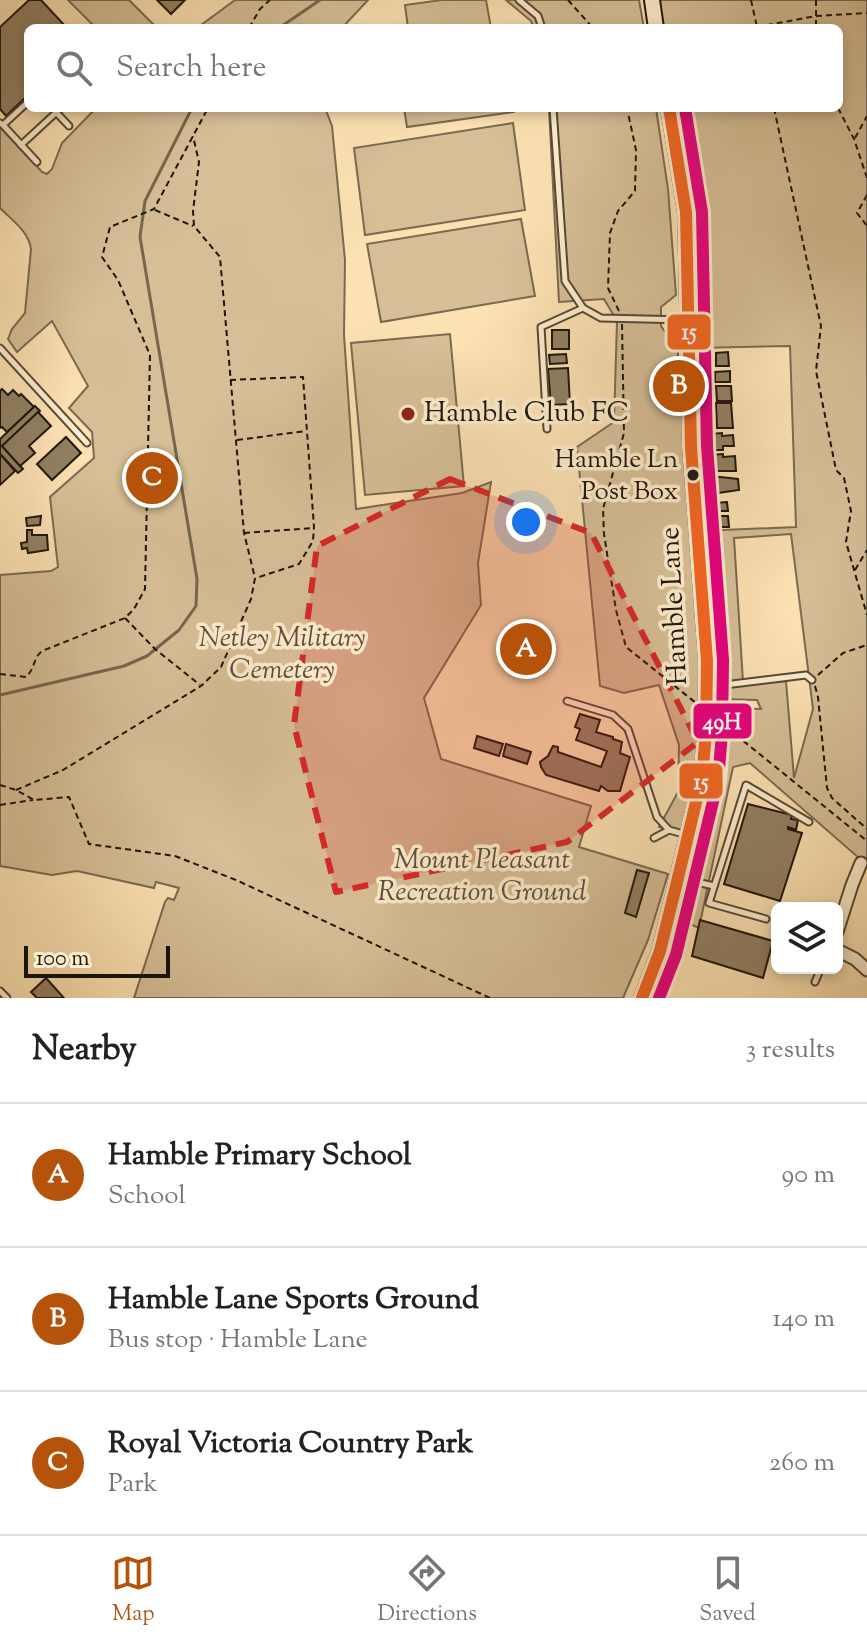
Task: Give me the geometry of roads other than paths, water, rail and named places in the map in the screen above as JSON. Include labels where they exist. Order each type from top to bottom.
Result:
[{"type":"main road","points":[[652,0],[655,24]]},
{"type":"main road","name":"Hamble Lane","points":[[642,998],[660,951],[702,777],[707,711],[707,661],[691,447],[686,212],[670,112]]},
{"type":"street","points":[[843,915],[861,863]]},
{"type":"street","points":[[843,953],[867,970]]},
{"type":"lane","points":[[519,0],[538,16],[541,24]]},
{"type":"lane","points":[[24,105],[1,124],[37,162]]},
{"type":"lane","points":[[21,145],[54,112]]},
{"type":"lane","points":[[59,112],[69,126]]},
{"type":"lane","points":[[553,112],[565,281],[583,308],[601,318],[689,320]]},
{"type":"lane","points":[[547,429],[541,327],[583,308]]},
{"type":"lane","points":[[0,348],[87,443]]},
{"type":"lane","points":[[707,687],[806,675],[812,680]]},
{"type":"lane","points":[[567,701],[613,715],[628,729],[657,817],[669,830],[688,835]]},
{"type":"lane","points":[[766,919],[709,903],[746,785],[809,822]]},
{"type":"lane","points":[[654,838],[669,830]]},
{"type":"lane","points":[[678,878],[714,886]]},
{"type":"lane","points":[[815,982],[818,974]]},
{"type":"lane","points":[[0,991],[7,998]]},
{"type":"waterway","points":[[285,24],[320,0]]},
{"type":"waterway","points":[[0,695],[124,666],[147,656],[179,630],[196,606],[197,579],[140,237],[145,201],[190,112]]},
{"type":"place","name":"Hamble Lane Sports Ground","points":[[679,386]]},
{"type":"place","name":"Hamble Club FC","points":[[408,414]]},
{"type":"place","name":"Hamble Ln Post Box","points":[[693,475]]},
{"type":"place","name":"Royal Victoria Country Park","points":[[152,478]]},
{"type":"place","name":"Hamble Primary School","points":[[526,649]]},
{"type":"park label","name":"Netley Military Cemetery","points":[[282,655]]},
{"type":"park label","name":"Mount Pleasant Recreation Ground","points":[[482,877]]}]
